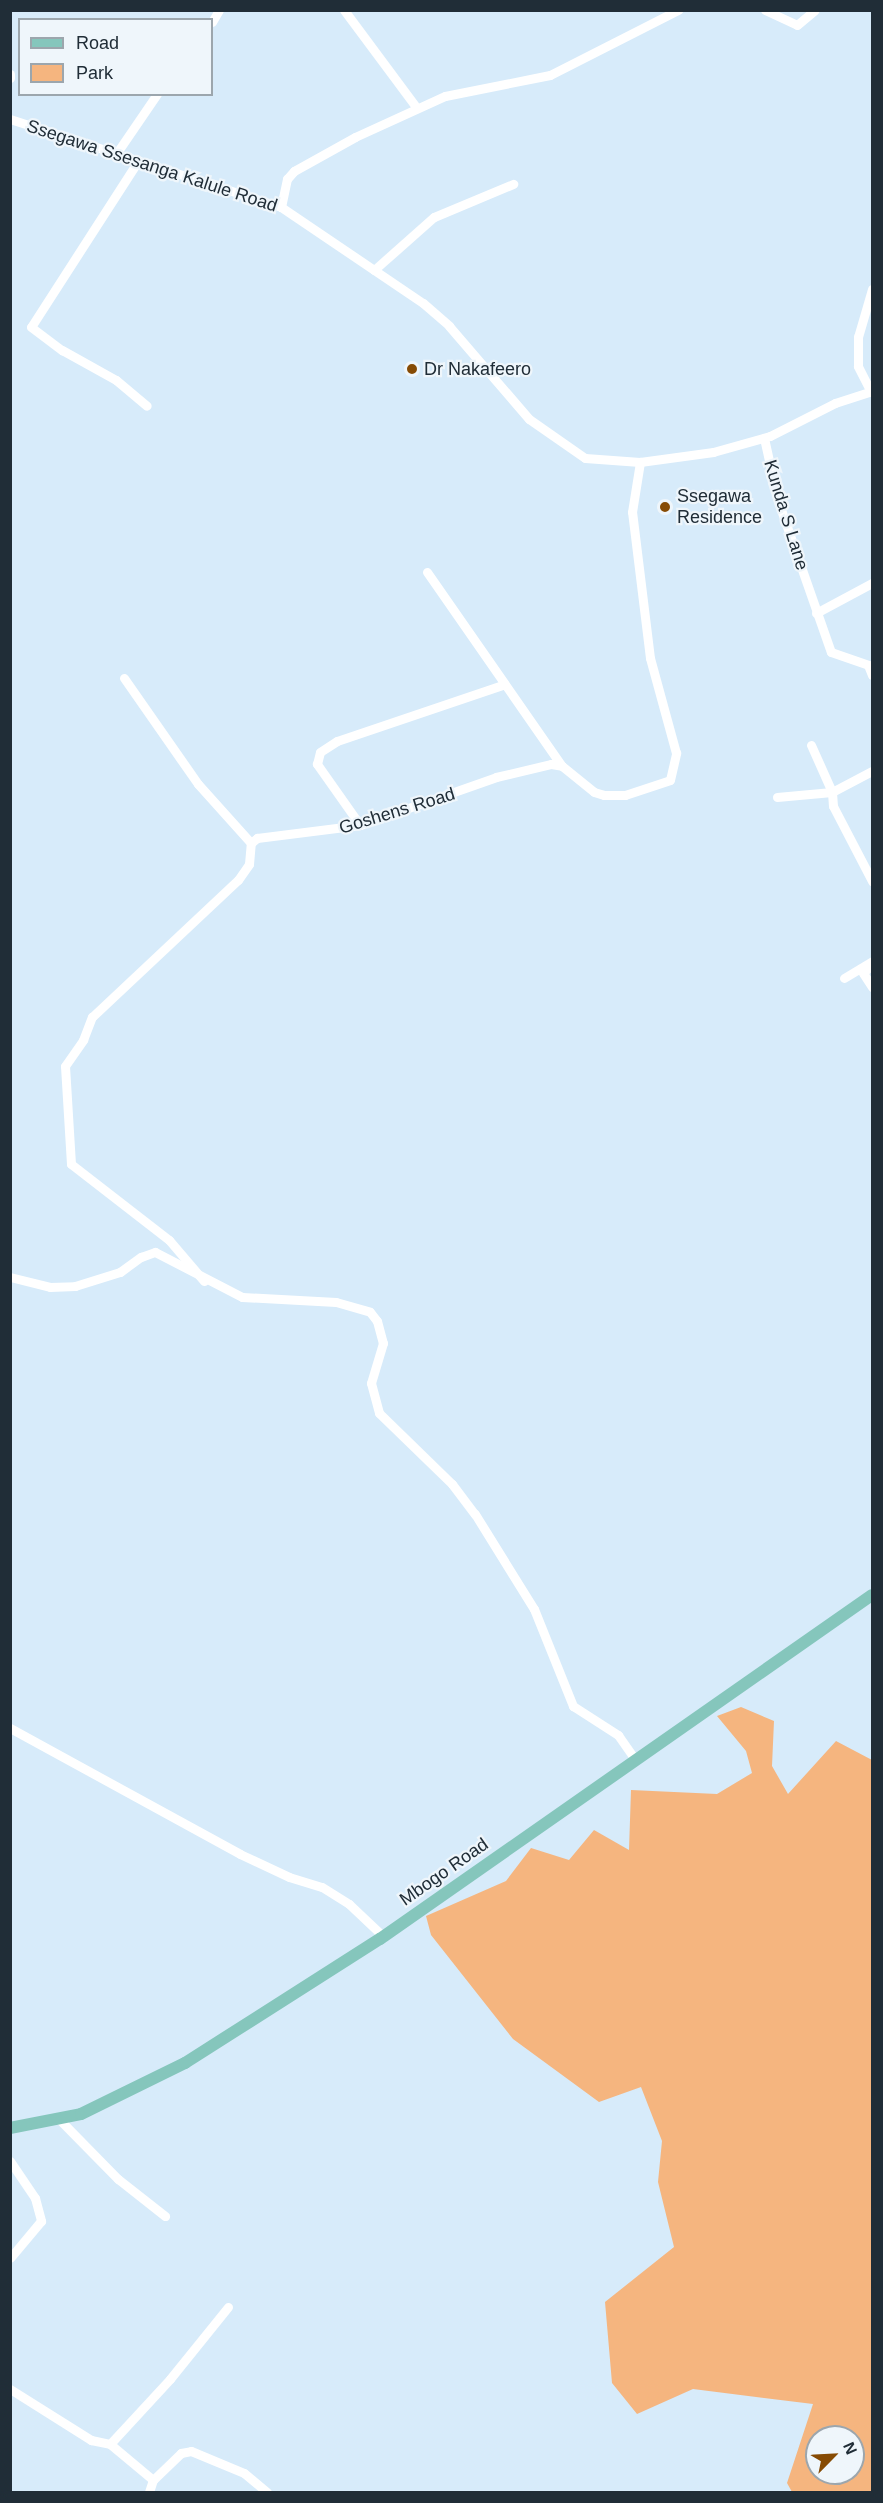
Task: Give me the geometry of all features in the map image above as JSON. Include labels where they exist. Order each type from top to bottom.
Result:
[{"type":"main road","name":"Mbogo Road","points":[[10,2128],[58,2118],[104,2104],[185,2062],[384,1936],[873,1595]]},
{"type":"street","points":[[344,10],[416,107]]},
{"type":"street","points":[[281,207],[287,179],[294,171],[416,107],[445,96],[550,75],[678,10]]},
{"type":"street","points":[[765,10],[797,25],[815,10]]},
{"type":"street","points":[[116,154],[156,96]]},
{"type":"street","name":"Ssegawa Ssesanga Kalule Road","points":[[10,119],[281,207],[374,270],[449,326],[529,419],[575,455],[600,461],[640,462],[713,452],[764,438],[835,404],[872,391]]},
{"type":"street","points":[[138,161],[31,327],[62,350],[116,380],[147,406]]},
{"type":"street","points":[[374,270],[434,218],[513,184]]},
{"type":"street","points":[[872,391],[858,366],[858,336],[873,290]]},
{"type":"street","name":"Kunda S Lane","points":[[764,438],[778,501],[831,652],[868,666],[873,675]]},
{"type":"street","points":[[427,572],[562,766],[594,792],[604,795],[653,788],[670,780],[676,753],[650,658],[637,571],[632,512],[640,462]]},
{"type":"street","points":[[816,613],[873,583]]},
{"type":"street","points":[[124,678],[198,784],[251,843],[249,864],[238,880],[92,1017],[83,1041],[65,1066],[72,1164],[168,1240],[204,1281]]},
{"type":"street","points":[[360,825],[316,764],[320,752],[337,741],[505,684]]},
{"type":"street","points":[[811,745],[832,792],[833,806],[873,881]]},
{"type":"street","name":"Goshens Road","points":[[251,843],[256,838],[360,825],[496,777],[552,764],[562,766]]},
{"type":"street","points":[[777,797],[832,792],[873,771]]},
{"type":"street","points":[[844,978],[873,962]]},
{"type":"street","points":[[873,962],[863,973],[873,987]]},
{"type":"street","points":[[10,1276],[50,1287],[75,1286],[120,1272],[141,1257],[155,1252],[204,1281],[242,1297],[336,1302],[370,1312],[377,1321],[383,1343],[370,1383],[379,1413],[452,1484],[475,1514],[534,1609],[573,1706],[618,1735],[635,1759]]},
{"type":"street","points":[[10,1728],[240,1854],[289,1877],[322,1887],[349,1904],[384,1936]]},
{"type":"street","points":[[58,2118],[118,2179],[165,2216]]},
{"type":"street","points":[[10,2161],[36,2198],[41,2222],[10,2258]]},
{"type":"street","points":[[110,2444],[170,2379],[228,2307]]},
{"type":"street","points":[[10,2389],[91,2440],[110,2444],[153,2480]]},
{"type":"street","points":[[149,2493],[153,2480],[181,2453],[191,2451],[244,2473],[267,2493]]},
{"type":"green space","points":[[741,1707],[774,1721],[772,1766],[788,1794],[836,1741],[872,1760],[872,2492],[792,2492],[787,2483],[805,2428],[805,2485],[865,2485],[865,2425],[806,2425],[813,2404],[693,2389],[637,2414],[612,2383],[605,2302],[674,2247],[658,2182],[662,2141],[641,2087],[599,2102],[513,2039],[431,1935],[426,1916],[506,1881],[531,1848],[569,1860],[594,1830],[629,1850],[631,1790],[717,1794],[752,1773],[746,1751],[717,1716]]},
{"type":"place","name":"Dr Nakafeero","points":[[412,369]]},
{"type":"place","name":"Ssegawa Residence","points":[[665,507]]}]
